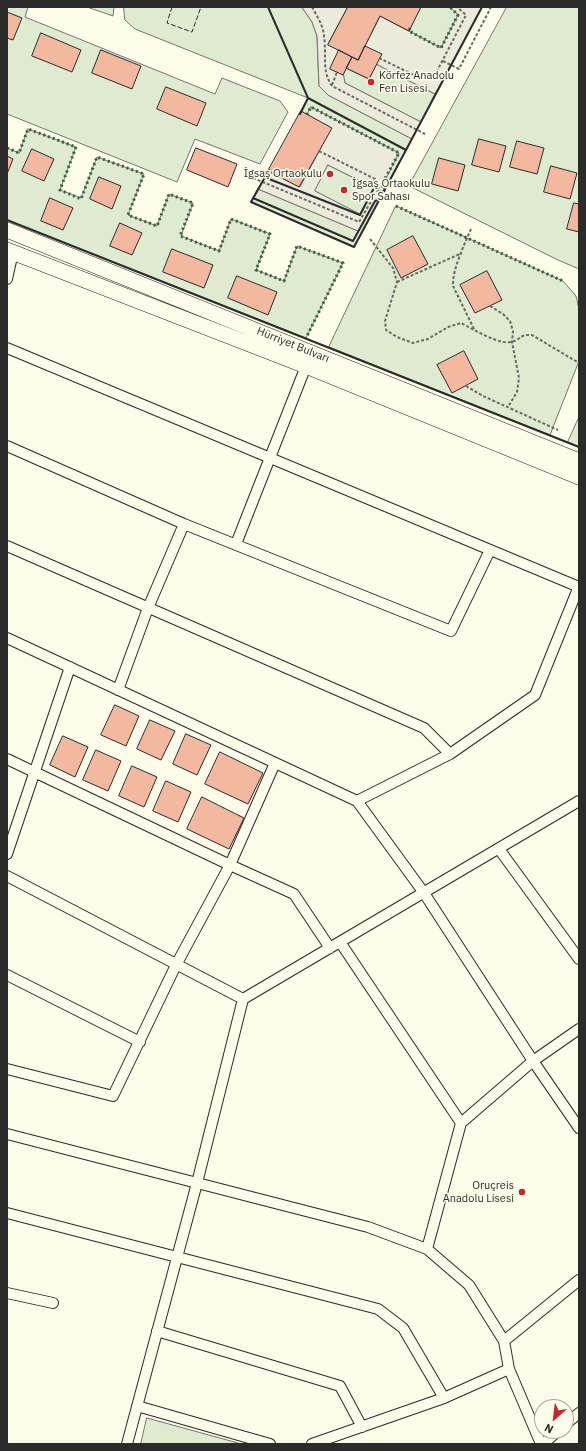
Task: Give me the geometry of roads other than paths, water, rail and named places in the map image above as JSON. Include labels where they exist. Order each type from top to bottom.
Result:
[{"type":"main road","name":"Hürriyet Bulvarı","points":[[7,230],[579,477]]},
{"type":"main road","name":"Hürriyet Bulvarı","points":[[10,251],[308,359],[579,461]]},
{"type":"street","points":[[7,279],[10,251]]},
{"type":"street","points":[[7,348],[579,587],[535,696],[450,754],[357,801]]},
{"type":"street","points":[[236,544],[308,359]]},
{"type":"street","points":[[7,446],[184,524],[451,631],[490,550]]},
{"type":"street","points":[[118,690],[148,608],[184,524]]},
{"type":"street","points":[[7,546],[424,728],[450,754]]},
{"type":"street","points":[[7,638],[357,801],[424,893],[533,1061],[579,1128]]},
{"type":"street","points":[[7,854],[70,667]]},
{"type":"street","points":[[7,759],[294,894],[330,948]]},
{"type":"street","points":[[7,1069],[113,1096],[176,965],[230,865],[275,763]]},
{"type":"street","points":[[127,1444],[197,1183],[243,999],[499,849],[578,805]]},
{"type":"street","points":[[499,849],[579,959]]},
{"type":"street","points":[[7,876],[243,999]]},
{"type":"street","points":[[340,942],[461,1123]]},
{"type":"street","points":[[7,975],[140,1042]]},
{"type":"street","points":[[428,1249],[461,1123],[533,1061],[579,1029]]},
{"type":"street","points":[[7,1134],[368,1227],[428,1249],[469,1286],[504,1341],[509,1369],[542,1444]]},
{"type":"street","points":[[7,1214],[378,1309],[403,1328],[444,1398]]},
{"type":"street","points":[[504,1341],[579,1280]]},
{"type":"street","points":[[7,1294],[53,1304]]},
{"type":"street","points":[[157,1331],[340,1386],[362,1427]]},
{"type":"street","points":[[312,1444],[444,1398],[509,1369]]},
{"type":"street","points":[[137,1406],[244,1441],[270,1444]]},
{"type":"place","name":"Körfez Anadolu Fen Lisesi","points":[[371,82]]},
{"type":"place","name":"İgsaş Ortaokulu","points":[[330,174]]},
{"type":"place","name":"İgsaş Ortaokulu Spor Sahası","points":[[344,190]]},
{"type":"place","name":"Oruçreis Anadolu Lisesi","points":[[522,1192]]}]
